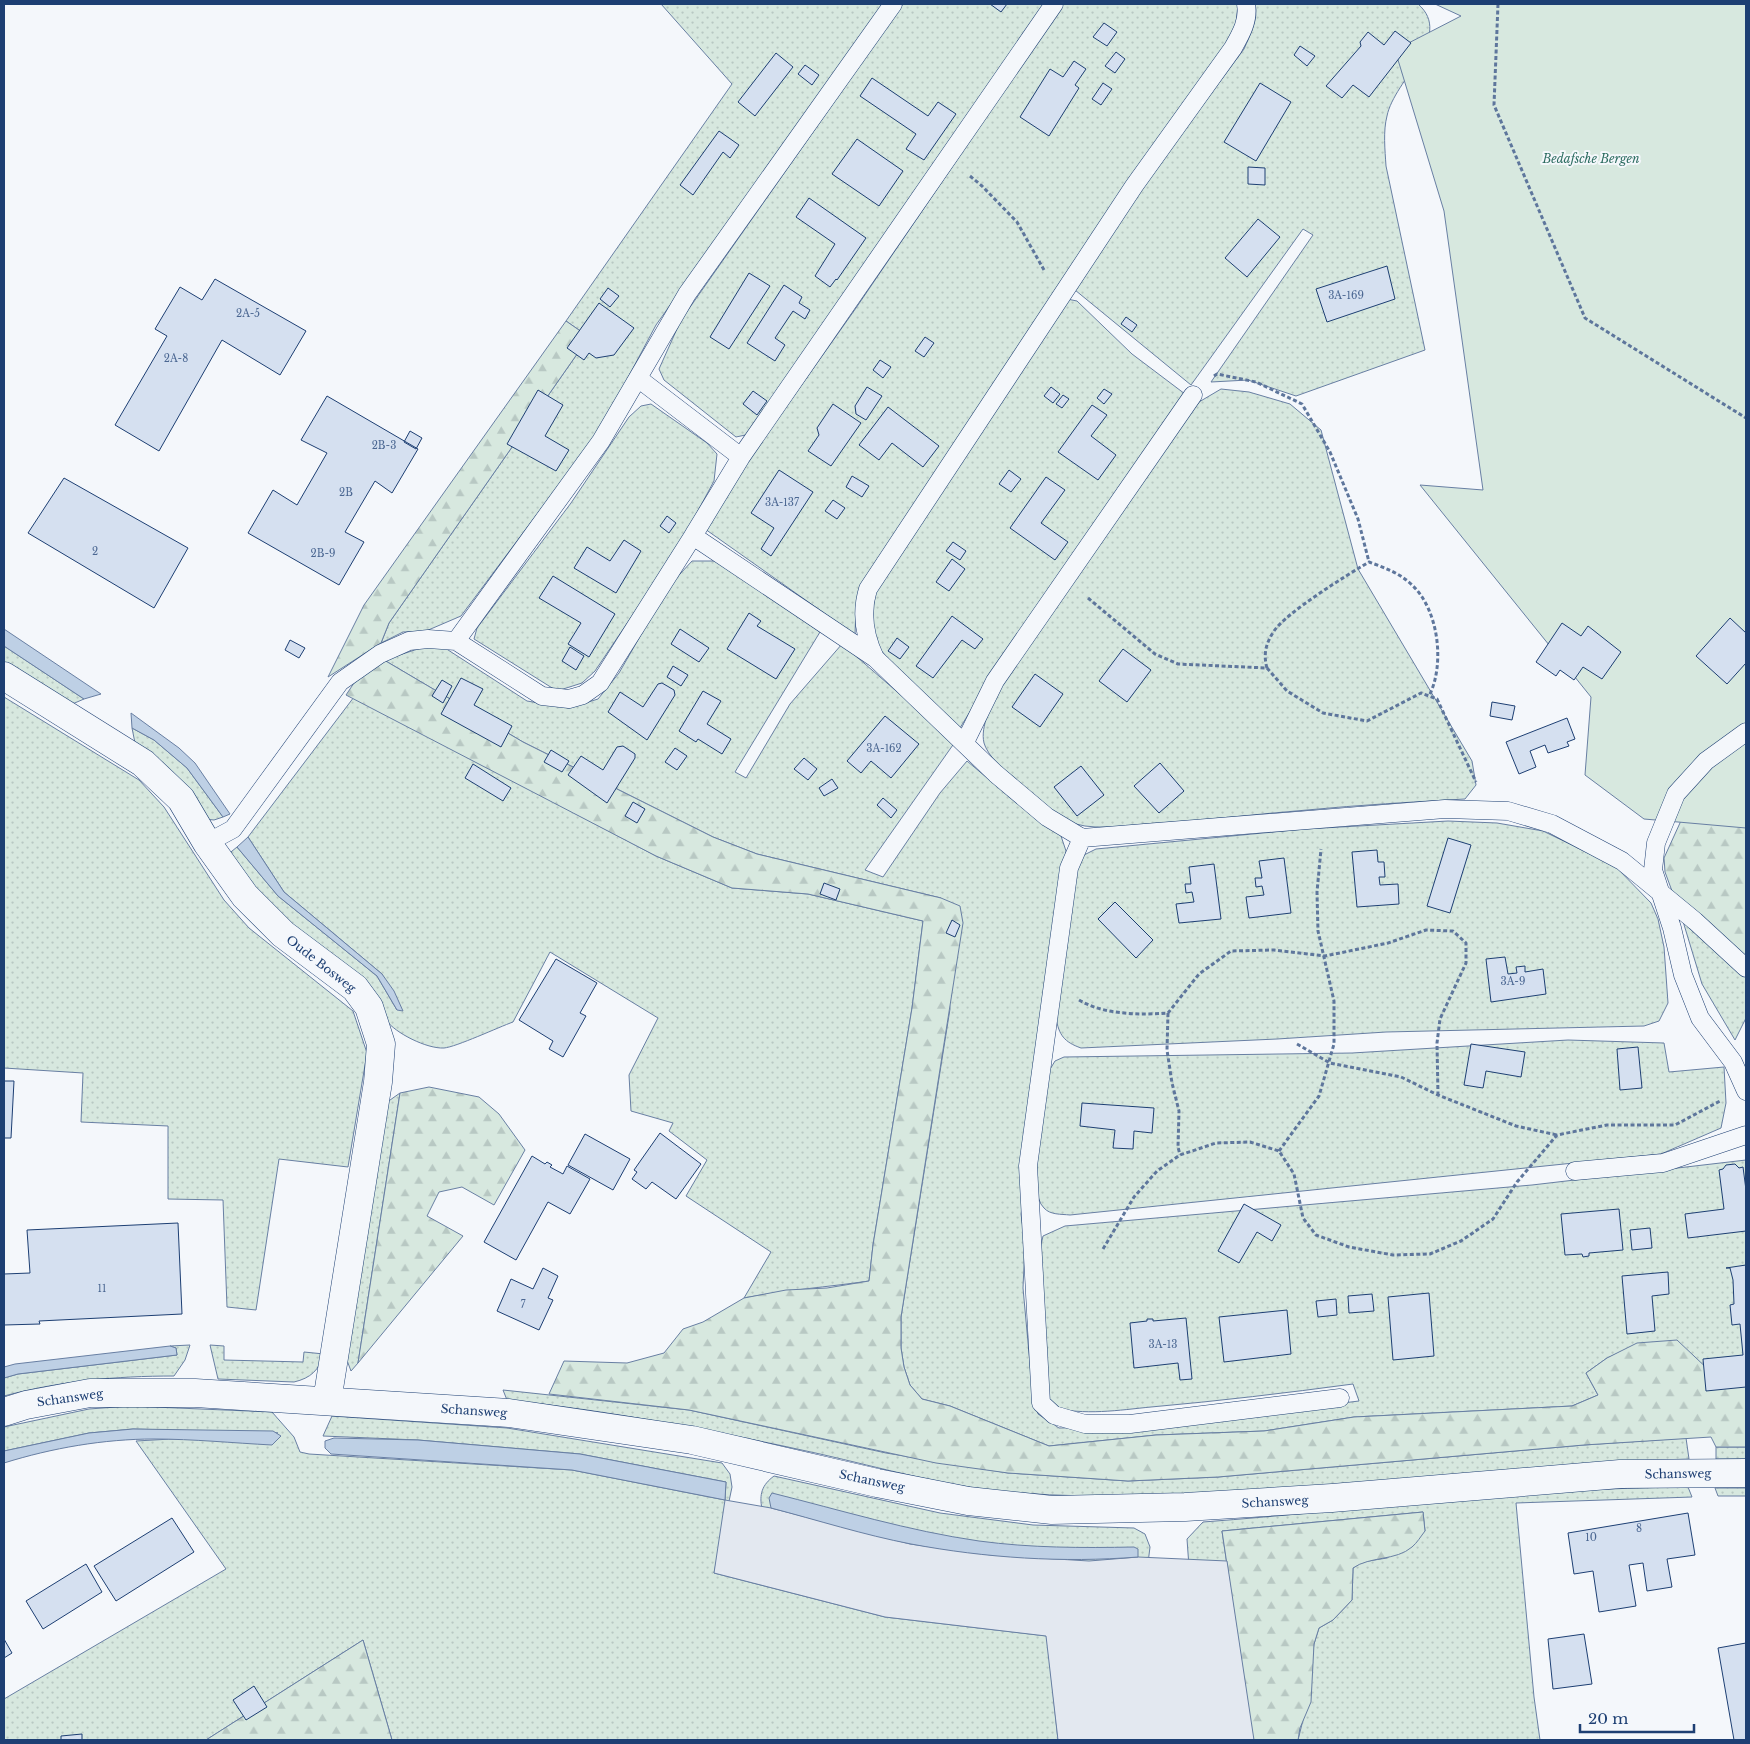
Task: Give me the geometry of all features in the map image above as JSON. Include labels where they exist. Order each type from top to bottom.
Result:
[{"type":"street","name":"Oude Bosweg","points":[[4,676],[143,763],[181,799],[207,843],[245,896],[277,928],[354,988],[369,1007],[381,1044],[378,1082],[327,1401]]},
{"type":"street","name":"Schansweg","points":[[4,1412],[26,1405],[90,1393],[195,1393],[509,1414],[692,1440],[877,1483],[968,1501],[1052,1510],[1185,1507],[1332,1498],[1620,1474],[1746,1473]]},
{"type":"lane","points":[[456,641],[601,441],[687,294],[893,4]]},
{"type":"lane","points":[[207,843],[233,829],[340,682],[380,654],[409,641],[428,639],[456,641],[542,696],[569,698],[583,695],[600,683],[694,536],[741,457],[1054,4]]},
{"type":"lane","points":[[875,658],[868,644],[863,613],[868,588],[1065,288],[1134,186],[1233,48],[1242,33],[1248,12],[1246,4]]},
{"type":"lane","points":[[639,379],[741,457]]},
{"type":"lane","points":[[965,742],[995,682],[1193,395]]},
{"type":"lane","points":[[694,536],[875,658],[965,742],[996,774],[1047,817],[1069,832],[1082,838],[1445,809],[1508,811],[1552,824],[1622,861],[1695,921],[1746,968]]},
{"type":"lane","points":[[1746,732],[1706,761],[1676,794],[1656,843],[1653,870],[1672,928],[1683,975],[1700,1018],[1733,1062],[1746,1089]]},
{"type":"lane","points":[[1082,838],[1069,868],[1055,986],[1028,1166],[1041,1403],[1054,1415],[1085,1424],[1130,1424],[1340,1398]]},
{"type":"lane","points":[[1575,1171],[1663,1163],[1746,1135]]},
{"type":"path","points":[[1498,4],[1494,105],[1585,318],[1746,418]]},
{"type":"path","points":[[947,159],[982,186],[1017,222],[1045,273],[1065,288]]},
{"type":"path","points":[[1193,395],[1217,374],[1256,382],[1302,404],[1330,452],[1358,519],[1369,562]]},
{"type":"path","points":[[1369,562],[1332,585],[1274,630],[1263,655],[1267,668],[1288,690],[1323,713],[1367,721],[1421,693],[1437,699],[1478,788],[1497,811]]},
{"type":"path","points":[[1369,562],[1392,570],[1414,586],[1432,618],[1439,649],[1436,683],[1429,696]]},
{"type":"path","points":[[1065,578],[1155,654],[1178,664],[1267,668]]},
{"type":"path","points":[[1279,1152],[1319,1096],[1334,1044],[1334,1001],[1318,930],[1317,892],[1323,818]]},
{"type":"path","points":[[1180,1155],[1178,1147],[1179,1111],[1167,1050],[1168,1013],[1199,974],[1231,951],[1274,950],[1325,956],[1388,943],[1426,930],[1453,930],[1466,943],[1466,963],[1440,1019],[1437,1043],[1438,1095]]},
{"type":"path","points":[[1055,986],[1085,1004],[1104,1009],[1138,1015],[1168,1013]]},
{"type":"path","points":[[1297,1044],[1330,1063],[1401,1078],[1516,1126],[1557,1135],[1607,1125],[1675,1125],[1746,1089]]},
{"type":"path","points":[[1103,1249],[1134,1197],[1157,1172],[1180,1155],[1216,1143],[1250,1142],[1279,1152],[1294,1174],[1303,1218],[1316,1235],[1349,1247],[1393,1256],[1430,1254],[1462,1241],[1493,1219],[1517,1182],[1557,1135]]},
{"type":"green space","points":[[661,4],[884,4],[656,325],[600,430],[461,616],[426,631],[403,632],[381,643],[389,623],[589,337],[566,321],[732,84]]},
{"type":"green space","points":[[903,4],[1045,4],[750,434],[736,437],[664,380],[659,369],[681,320]]},
{"type":"green space","points":[[1063,4],[1238,4],[1236,23],[1229,39],[856,606],[855,635],[705,529],[718,503],[856,308]]},
{"type":"green space","points":[[1255,4],[1418,4],[1428,17],[1430,30],[1419,59],[1392,102],[1387,116],[1385,134],[1386,166],[1425,350],[1296,396],[1248,380],[1211,382],[1313,235],[1303,229],[1191,385],[1075,290],[1139,191],[1244,49],[1255,21]]},
{"type":"green space","name":"Bedafsche Bergen","points":[[1435,4],[1746,4],[1746,828],[1644,819],[1585,775],[1591,697],[1420,485],[1483,490],[1444,211],[1395,50],[1461,16]]},
{"type":"green space","points":[[1067,299],[1077,301],[1132,354],[1185,394],[988,682],[960,728],[894,665],[877,646],[871,624],[876,587]]},
{"type":"green space","points":[[566,321],[589,337],[389,623],[381,643],[328,677],[364,605]]},
{"type":"green space","points":[[1221,389],[1249,392],[1290,404],[1321,430],[1358,569],[1472,761],[1476,785],[1465,799],[1095,827],[1076,824],[1053,812],[1010,777],[989,753],[983,736],[987,716],[998,689],[1175,432],[1199,402]]},
{"type":"green space","points":[[651,404],[707,443],[717,454],[714,481],[679,546],[595,671],[582,683],[557,691],[474,639],[477,628],[571,503],[629,417],[641,406]]},
{"type":"green space","points":[[692,561],[718,561],[820,632],[735,772],[746,778],[790,704],[842,644],[955,742],[865,870],[883,877],[940,793],[967,761],[1037,820],[1060,833],[1066,851],[1021,1214],[1025,1243],[1023,1288],[1031,1375],[1038,1414],[1059,1428],[1122,1427],[1203,1420],[1359,1401],[1353,1384],[1278,1394],[1114,1411],[1089,1412],[1052,1407],[1047,1398],[1036,1267],[1043,1236],[1065,1226],[1532,1185],[1746,1160],[1746,1353],[1727,1373],[1621,1352],[1607,1358],[1586,1373],[1598,1395],[1572,1406],[1354,1417],[1264,1431],[1156,1435],[1049,1446],[950,1406],[922,1399],[910,1385],[904,1367],[901,1348],[901,1317],[950,1009],[941,898],[757,854],[713,837],[523,742],[384,660],[424,647],[445,648],[527,701],[569,708],[598,699],[619,673],[669,586]]},
{"type":"green space","points":[[4,646],[84,699],[70,705],[4,664]]},
{"type":"green space","points":[[384,660],[523,742],[713,837],[757,854],[941,898],[960,906],[963,923],[901,1317],[901,1348],[904,1367],[910,1385],[922,1399],[950,1406],[1049,1446],[1156,1435],[1264,1431],[1354,1417],[1572,1406],[1598,1395],[1586,1373],[1607,1358],[1637,1343],[1677,1340],[1712,1373],[1727,1373],[1746,1353],[1746,1447],[1716,1447],[1711,1437],[1584,1445],[1218,1477],[1128,1481],[1008,1473],[936,1463],[689,1410],[549,1394],[564,1361],[627,1363],[664,1353],[683,1329],[703,1322],[744,1298],[786,1290],[827,1288],[869,1281],[873,1245],[912,1008],[923,921],[808,894],[732,888],[656,856],[346,695],[354,683]]},
{"type":"green space","points":[[4,697],[139,780],[164,807],[224,900],[249,928],[353,1011],[367,1053],[348,1167],[279,1159],[256,1310],[227,1307],[223,1200],[168,1199],[168,1126],[81,1122],[83,1073],[4,1068]]},
{"type":"green space","points":[[354,697],[656,856],[732,888],[808,894],[923,921],[912,1008],[873,1245],[869,1281],[744,1298],[771,1252],[686,1196],[707,1160],[669,1131],[673,1123],[631,1111],[629,1075],[658,1018],[550,952],[513,1022],[450,1047],[437,1048],[421,1043],[404,1035],[390,1025],[288,926],[226,856],[237,847],[278,896],[377,976],[397,1010],[382,974],[284,892],[248,837]]},
{"type":"green space","points":[[132,728],[154,740],[187,768],[223,817],[214,820],[204,819],[136,748]]},
{"type":"green space","points":[[1746,750],[1746,957],[1672,891],[1665,872],[1664,858],[1690,801]]},
{"type":"green space","points":[[1448,821],[1497,823],[1543,831],[1615,866],[1651,903],[1658,919],[1664,947],[1668,1003],[1659,1021],[1644,1026],[1386,1032],[1081,1048],[1063,1037],[1056,1018],[1076,870],[1084,855],[1096,849],[1305,829]]},
{"type":"green space","points":[[1682,918],[1746,973],[1746,1018],[1735,1040],[1702,984]]},
{"type":"green space","points":[[1568,1040],[1664,1043],[1669,1072],[1724,1067],[1726,1103],[1721,1128],[1661,1154],[1070,1215],[1049,1212],[1044,1208],[1039,1198],[1036,1183],[1036,1164],[1049,1071],[1055,1061],[1064,1057],[1352,1053]]},
{"type":"green space","points":[[429,1087],[479,1097],[499,1114],[525,1150],[494,1205],[462,1187],[439,1192],[427,1216],[463,1236],[358,1363],[400,1093]]},
{"type":"green space","points":[[400,1093],[358,1363],[351,1371],[345,1355],[383,1105]]},
{"type":"green space","points":[[190,1345],[185,1360],[174,1376],[88,1380],[4,1396],[4,1378],[18,1374],[177,1355],[176,1348],[170,1346]]},
{"type":"green space","points":[[210,1345],[224,1346],[224,1360],[303,1362],[304,1352],[324,1354],[320,1365],[310,1376],[294,1382],[218,1379]]},
{"type":"green space","points":[[503,1390],[689,1410],[886,1453],[1008,1473],[1128,1481],[1218,1477],[1686,1438],[1689,1459],[1519,1469],[1348,1485],[1178,1496],[1092,1496],[1007,1492],[936,1481],[820,1454],[664,1422],[507,1400]]},
{"type":"green space","points":[[130,1406],[272,1412],[294,1437],[300,1452],[309,1454],[572,1470],[725,1500],[726,1482],[580,1454],[418,1440],[323,1436],[332,1416],[507,1428],[722,1463],[730,1474],[732,1487],[714,1573],[885,1617],[1047,1636],[1058,1740],[392,1740],[363,1640],[206,1740],[4,1740],[4,1699],[226,1569],[136,1441],[278,1433],[133,1429],[89,1433],[4,1451],[4,1427],[89,1409]]},
{"type":"green space","points":[[1716,1447],[1746,1447],[1746,1459],[1716,1459]]},
{"type":"green space","points":[[774,1476],[940,1513],[1033,1525],[1134,1528],[1145,1534],[1150,1547],[1148,1563],[980,1560],[762,1509],[762,1490]]},
{"type":"green space","points":[[1688,1487],[1692,1497],[1516,1503],[1534,1697],[1540,1740],[1298,1740],[1304,1716],[1314,1644],[1319,1628],[1333,1620],[1352,1600],[1353,1568],[1362,1562],[1387,1558],[1425,1531],[1423,1512],[1222,1531],[1253,1740],[1189,1567],[1187,1539],[1203,1522],[1506,1495],[1627,1488]]},
{"type":"green space","points":[[1715,1488],[1746,1488],[1746,1496],[1718,1496]]},
{"type":"green space","points":[[1423,1512],[1425,1531],[1416,1544],[1406,1551],[1391,1557],[1360,1564],[1353,1568],[1352,1600],[1333,1620],[1319,1628],[1314,1644],[1311,1702],[1300,1728],[1298,1740],[1253,1740],[1222,1531]]},
{"type":"green space","points":[[363,1640],[392,1740],[206,1740]]},
{"type":"shaded area","points":[[725,1500],[771,1508],[910,1544],[991,1555],[1089,1561],[1138,1557],[1227,1561],[1254,1740],[1058,1740],[1046,1636],[885,1617],[714,1573]]},
{"type":"water","points":[[4,629],[101,694],[84,699],[4,646]]},
{"type":"water","points":[[131,713],[179,748],[195,763],[230,814],[223,817],[187,768],[154,740],[132,728]]},
{"type":"water","points":[[248,837],[284,892],[382,974],[394,991],[403,1011],[397,1010],[377,976],[278,896],[237,847]]},
{"type":"water","points":[[170,1346],[176,1348],[177,1355],[18,1374],[4,1378],[4,1367],[15,1364]]},
{"type":"water","points":[[133,1429],[273,1431],[281,1436],[272,1445],[198,1440],[135,1439],[59,1449],[4,1463],[4,1451],[89,1433]]},
{"type":"water","points":[[334,1438],[418,1440],[580,1454],[726,1482],[725,1500],[572,1470],[331,1454],[325,1448],[325,1441]]},
{"type":"water","points":[[772,1493],[901,1526],[953,1537],[1037,1546],[1134,1547],[1138,1549],[1138,1557],[1110,1559],[1024,1558],[939,1549],[858,1532],[771,1508],[769,1498]]},
{"type":"building","points":[[990,4],[1007,4],[1001,12]]},
{"type":"building","points":[[1104,23],[1117,32],[1107,46],[1093,37]]},
{"type":"building","points":[[1395,31],[1411,43],[1369,97],[1353,85],[1342,98],[1326,86],[1361,46],[1360,42],[1368,32],[1384,45]]},
{"type":"building","points":[[1300,46],[1315,56],[1307,66],[1294,55]]},
{"type":"building","points":[[1116,52],[1125,59],[1115,73],[1105,66]]},
{"type":"building","points":[[776,53],[793,67],[755,116],[738,102]]},
{"type":"building","points":[[1074,61],[1086,69],[1075,85],[1079,88],[1049,136],[1020,117],[1050,69],[1063,77]]},
{"type":"building","points":[[805,65],[819,75],[812,85],[798,74]]},
{"type":"building","points":[[872,78],[928,116],[938,102],[956,114],[924,160],[906,149],[916,134],[860,96]]},
{"type":"building","points":[[1103,83],[1112,89],[1101,105],[1092,99]]},
{"type":"building","points":[[1260,83],[1291,102],[1256,161],[1224,142]]},
{"type":"building","points":[[719,131],[739,145],[730,158],[723,152],[693,195],[680,185]]},
{"type":"building","points":[[857,139],[903,171],[879,206],[832,174]]},
{"type":"building","points":[[1248,167],[1265,168],[1265,185],[1248,184]]},
{"type":"building","points":[[809,198],[866,238],[830,287],[815,276],[835,244],[796,217]]},
{"type":"building","points":[[1258,219],[1280,237],[1247,277],[1225,258]]},
{"type":"building","points":[[1387,266],[1395,299],[1327,322],[1316,289]]},
{"type":"building","points":[[749,273],[770,286],[729,349],[710,337]]},
{"type":"building","points":[[215,279],[306,331],[280,375],[222,340],[159,451],[115,425],[167,336],[155,329],[180,287],[202,300]]},
{"type":"building","points":[[784,285],[802,297],[799,303],[810,310],[805,319],[793,311],[775,338],[785,345],[775,361],[747,343]]},
{"type":"building","points":[[608,288],[619,296],[610,307],[600,299]]},
{"type":"building","points":[[599,303],[634,328],[614,355],[596,358],[589,353],[584,360],[567,348]]},
{"type":"building","points":[[1126,317],[1137,325],[1132,332],[1121,324]]},
{"type":"building","points":[[925,337],[934,343],[924,357],[915,351]]},
{"type":"building","points":[[880,360],[891,367],[883,378],[873,370]]},
{"type":"building","points":[[867,387],[882,396],[866,420],[856,414],[855,406]]},
{"type":"building","points":[[1051,387],[1060,394],[1053,403],[1044,396]]},
{"type":"building","points":[[1104,389],[1112,394],[1104,404],[1097,398]]},
{"type":"building","points":[[538,390],[563,405],[545,436],[569,450],[556,471],[507,444]]},
{"type":"building","points":[[753,391],[767,401],[757,415],[743,404]]},
{"type":"building","points":[[1063,395],[1069,399],[1062,408],[1056,404]]},
{"type":"building","points":[[327,396],[418,449],[392,493],[375,481],[345,532],[364,542],[339,585],[248,533],[273,490],[297,505],[327,453],[301,440]]},
{"type":"building","points":[[833,404],[861,423],[831,466],[808,451],[819,435],[817,428]]},
{"type":"building","points":[[1092,405],[1107,415],[1091,436],[1116,455],[1098,480],[1058,452]]},
{"type":"building","points":[[888,407],[939,446],[923,467],[892,443],[879,460],[859,445]]},
{"type":"building","points":[[410,431],[422,438],[416,449],[404,442]]},
{"type":"building","points":[[779,470],[813,492],[771,556],[761,549],[774,528],[751,513]]},
{"type":"building","points":[[1009,470],[1021,479],[1011,492],[999,484]]},
{"type":"building","points":[[852,476],[869,486],[862,497],[846,487]]},
{"type":"building","points":[[1046,477],[1065,490],[1041,523],[1068,542],[1055,560],[1010,528]]},
{"type":"building","points":[[64,478],[188,548],[154,608],[28,533]]},
{"type":"building","points":[[833,500],[845,508],[837,519],[825,511]]},
{"type":"building","points":[[667,516],[676,523],[669,533],[660,526]]},
{"type":"building","points":[[624,540],[641,551],[616,593],[574,568],[587,547],[610,561]]},
{"type":"building","points":[[953,542],[966,551],[960,560],[946,551]]},
{"type":"building","points":[[952,559],[965,569],[949,591],[936,582]]},
{"type":"building","points":[[553,576],[615,614],[589,657],[568,644],[581,623],[539,598]]},
{"type":"building","points":[[749,613],[761,621],[757,626],[795,649],[776,679],[727,649]]},
{"type":"building","points":[[952,616],[983,639],[975,649],[962,640],[933,678],[916,666]]},
{"type":"building","points":[[1730,618],[1746,633],[1746,663],[1727,684],[1696,656]]},
{"type":"building","points":[[1562,623],[1581,636],[1588,626],[1621,652],[1602,679],[1583,667],[1574,680],[1560,670],[1556,676],[1536,662]]},
{"type":"building","points":[[680,629],[709,648],[699,662],[671,644]]},
{"type":"building","points":[[897,638],[909,647],[900,659],[888,651]]},
{"type":"building","points":[[290,640],[305,648],[299,658],[285,650]]},
{"type":"building","points":[[570,647],[584,656],[576,670],[562,661]]},
{"type":"building","points":[[1123,649],[1151,670],[1127,702],[1099,681]]},
{"type":"building","points":[[673,666],[688,675],[681,686],[667,677]]},
{"type":"building","points":[[1035,674],[1063,694],[1040,727],[1012,707]]},
{"type":"building","points":[[461,678],[483,689],[474,705],[512,726],[501,747],[441,714]]},
{"type":"building","points":[[442,680],[452,686],[443,703],[432,696]]},
{"type":"building","points":[[662,683],[674,690],[675,695],[647,740],[608,712],[620,692],[643,707],[658,684]]},
{"type":"building","points":[[703,691],[721,701],[707,724],[731,739],[722,754],[698,739],[696,742],[679,731]]},
{"type":"building","points":[[1492,702],[1515,706],[1512,720],[1490,716]]},
{"type":"building","points":[[885,716],[919,744],[891,778],[871,761],[861,773],[847,761]]},
{"type":"building","points":[[1567,718],[1575,739],[1567,742],[1569,746],[1548,753],[1545,745],[1530,751],[1536,767],[1519,774],[1506,742]]},
{"type":"building","points":[[623,746],[635,754],[635,758],[607,803],[568,775],[581,756],[603,770],[617,747]]},
{"type":"building","points":[[675,748],[687,756],[677,770],[665,762]]},
{"type":"building","points":[[551,750],[569,761],[562,772],[544,762]]},
{"type":"building","points":[[804,758],[817,769],[808,780],[794,769]]},
{"type":"building","points":[[1160,763],[1184,791],[1159,813],[1134,786]]},
{"type":"building","points":[[473,764],[511,788],[503,801],[465,778]]},
{"type":"building","points":[[1081,766],[1104,795],[1077,816],[1054,787]]},
{"type":"building","points":[[832,779],[838,788],[824,796],[819,788]]},
{"type":"building","points":[[883,798],[897,810],[891,818],[877,805]]},
{"type":"building","points":[[633,802],[645,809],[637,823],[625,816]]},
{"type":"building","points":[[1448,838],[1471,845],[1450,913],[1427,906]]},
{"type":"building","points":[[1377,850],[1378,862],[1384,862],[1385,877],[1379,877],[1380,885],[1398,884],[1399,904],[1357,907],[1352,852]]},
{"type":"building","points":[[1284,858],[1291,913],[1249,918],[1246,897],[1264,895],[1262,886],[1256,887],[1255,878],[1262,878],[1259,861]]},
{"type":"building","points":[[1214,864],[1221,919],[1179,923],[1176,904],[1194,902],[1192,892],[1186,893],[1185,884],[1191,884],[1189,867]]},
{"type":"building","points":[[824,883],[840,889],[836,900],[820,894]]},
{"type":"building","points":[[1115,902],[1153,940],[1136,958],[1098,919]]},
{"type":"building","points":[[952,920],[960,925],[955,937],[946,933]]},
{"type":"building","points":[[1505,957],[1508,974],[1517,973],[1516,967],[1525,966],[1525,972],[1543,969],[1546,994],[1491,1002],[1486,959]]},
{"type":"building","points":[[556,959],[597,983],[580,1013],[586,1016],[563,1057],[549,1049],[553,1041],[519,1020]]},
{"type":"building","points":[[1471,1044],[1525,1052],[1521,1077],[1486,1071],[1483,1088],[1464,1085]]},
{"type":"building","points":[[1638,1047],[1642,1088],[1620,1090],[1617,1049]]},
{"type":"building","points":[[4,1081],[14,1081],[11,1138],[4,1138]]},
{"type":"building","points":[[1082,1103],[1154,1108],[1152,1133],[1134,1131],[1133,1149],[1113,1148],[1115,1130],[1080,1126]]},
{"type":"building","points":[[660,1133],[701,1164],[676,1199],[652,1182],[646,1189],[632,1179],[637,1172],[634,1170]]},
{"type":"building","points":[[585,1134],[630,1159],[613,1190],[568,1165]]},
{"type":"building","points":[[532,1156],[545,1164],[547,1162],[552,1165],[550,1167],[563,1174],[567,1166],[590,1179],[570,1214],[548,1202],[516,1260],[484,1242]]},
{"type":"building","points":[[1735,1164],[1739,1168],[1743,1167],[1746,1190],[1746,1231],[1688,1238],[1685,1214],[1724,1209],[1719,1170],[1723,1169],[1726,1165]]},
{"type":"building","points":[[1244,1204],[1281,1225],[1272,1241],[1257,1232],[1239,1263],[1218,1251]]},
{"type":"building","points":[[1619,1209],[1623,1250],[1589,1253],[1589,1256],[1583,1257],[1582,1254],[1565,1255],[1561,1214]]},
{"type":"building","points":[[178,1223],[182,1314],[39,1321],[40,1324],[4,1325],[4,1274],[30,1273],[27,1230]]},
{"type":"building","points":[[1650,1228],[1652,1248],[1632,1250],[1630,1230]]},
{"type":"building","points":[[1746,1265],[1746,1387],[1706,1391],[1703,1359],[1743,1355],[1740,1324],[1732,1325],[1730,1305],[1734,1304],[1733,1280],[1730,1268],[1726,1268]]},
{"type":"building","points":[[543,1268],[558,1276],[548,1298],[553,1300],[539,1330],[497,1311],[511,1279],[533,1289]]},
{"type":"building","points":[[1668,1272],[1669,1294],[1652,1296],[1655,1331],[1627,1334],[1622,1276]]},
{"type":"building","points":[[1429,1293],[1434,1356],[1393,1360],[1388,1297]]},
{"type":"building","points":[[1372,1294],[1374,1311],[1349,1313],[1348,1296]]},
{"type":"building","points":[[1336,1299],[1337,1315],[1318,1317],[1316,1301]]},
{"type":"building","points":[[1287,1310],[1291,1354],[1224,1362],[1219,1317]]},
{"type":"building","points":[[1186,1318],[1192,1379],[1180,1380],[1178,1363],[1134,1368],[1130,1323],[1147,1321],[1147,1319],[1153,1319],[1153,1321]]},
{"type":"building","points":[[1688,1513],[1695,1555],[1667,1559],[1672,1587],[1647,1591],[1643,1563],[1629,1565],[1636,1606],[1599,1612],[1593,1571],[1574,1574],[1568,1533]]},
{"type":"building","points":[[172,1518],[194,1552],[116,1601],[94,1566]]},
{"type":"building","points":[[86,1564],[102,1592],[43,1629],[26,1601]]},
{"type":"building","points":[[1584,1634],[1592,1684],[1553,1689],[1548,1639]]},
{"type":"building","points":[[4,1639],[12,1653],[4,1658]]},
{"type":"building","points":[[1746,1643],[1746,1740],[1734,1740],[1718,1648]]},
{"type":"building","points":[[254,1686],[267,1707],[246,1720],[233,1700]]},
{"type":"building","points":[[82,1734],[82,1740],[61,1740],[61,1736]]}]
